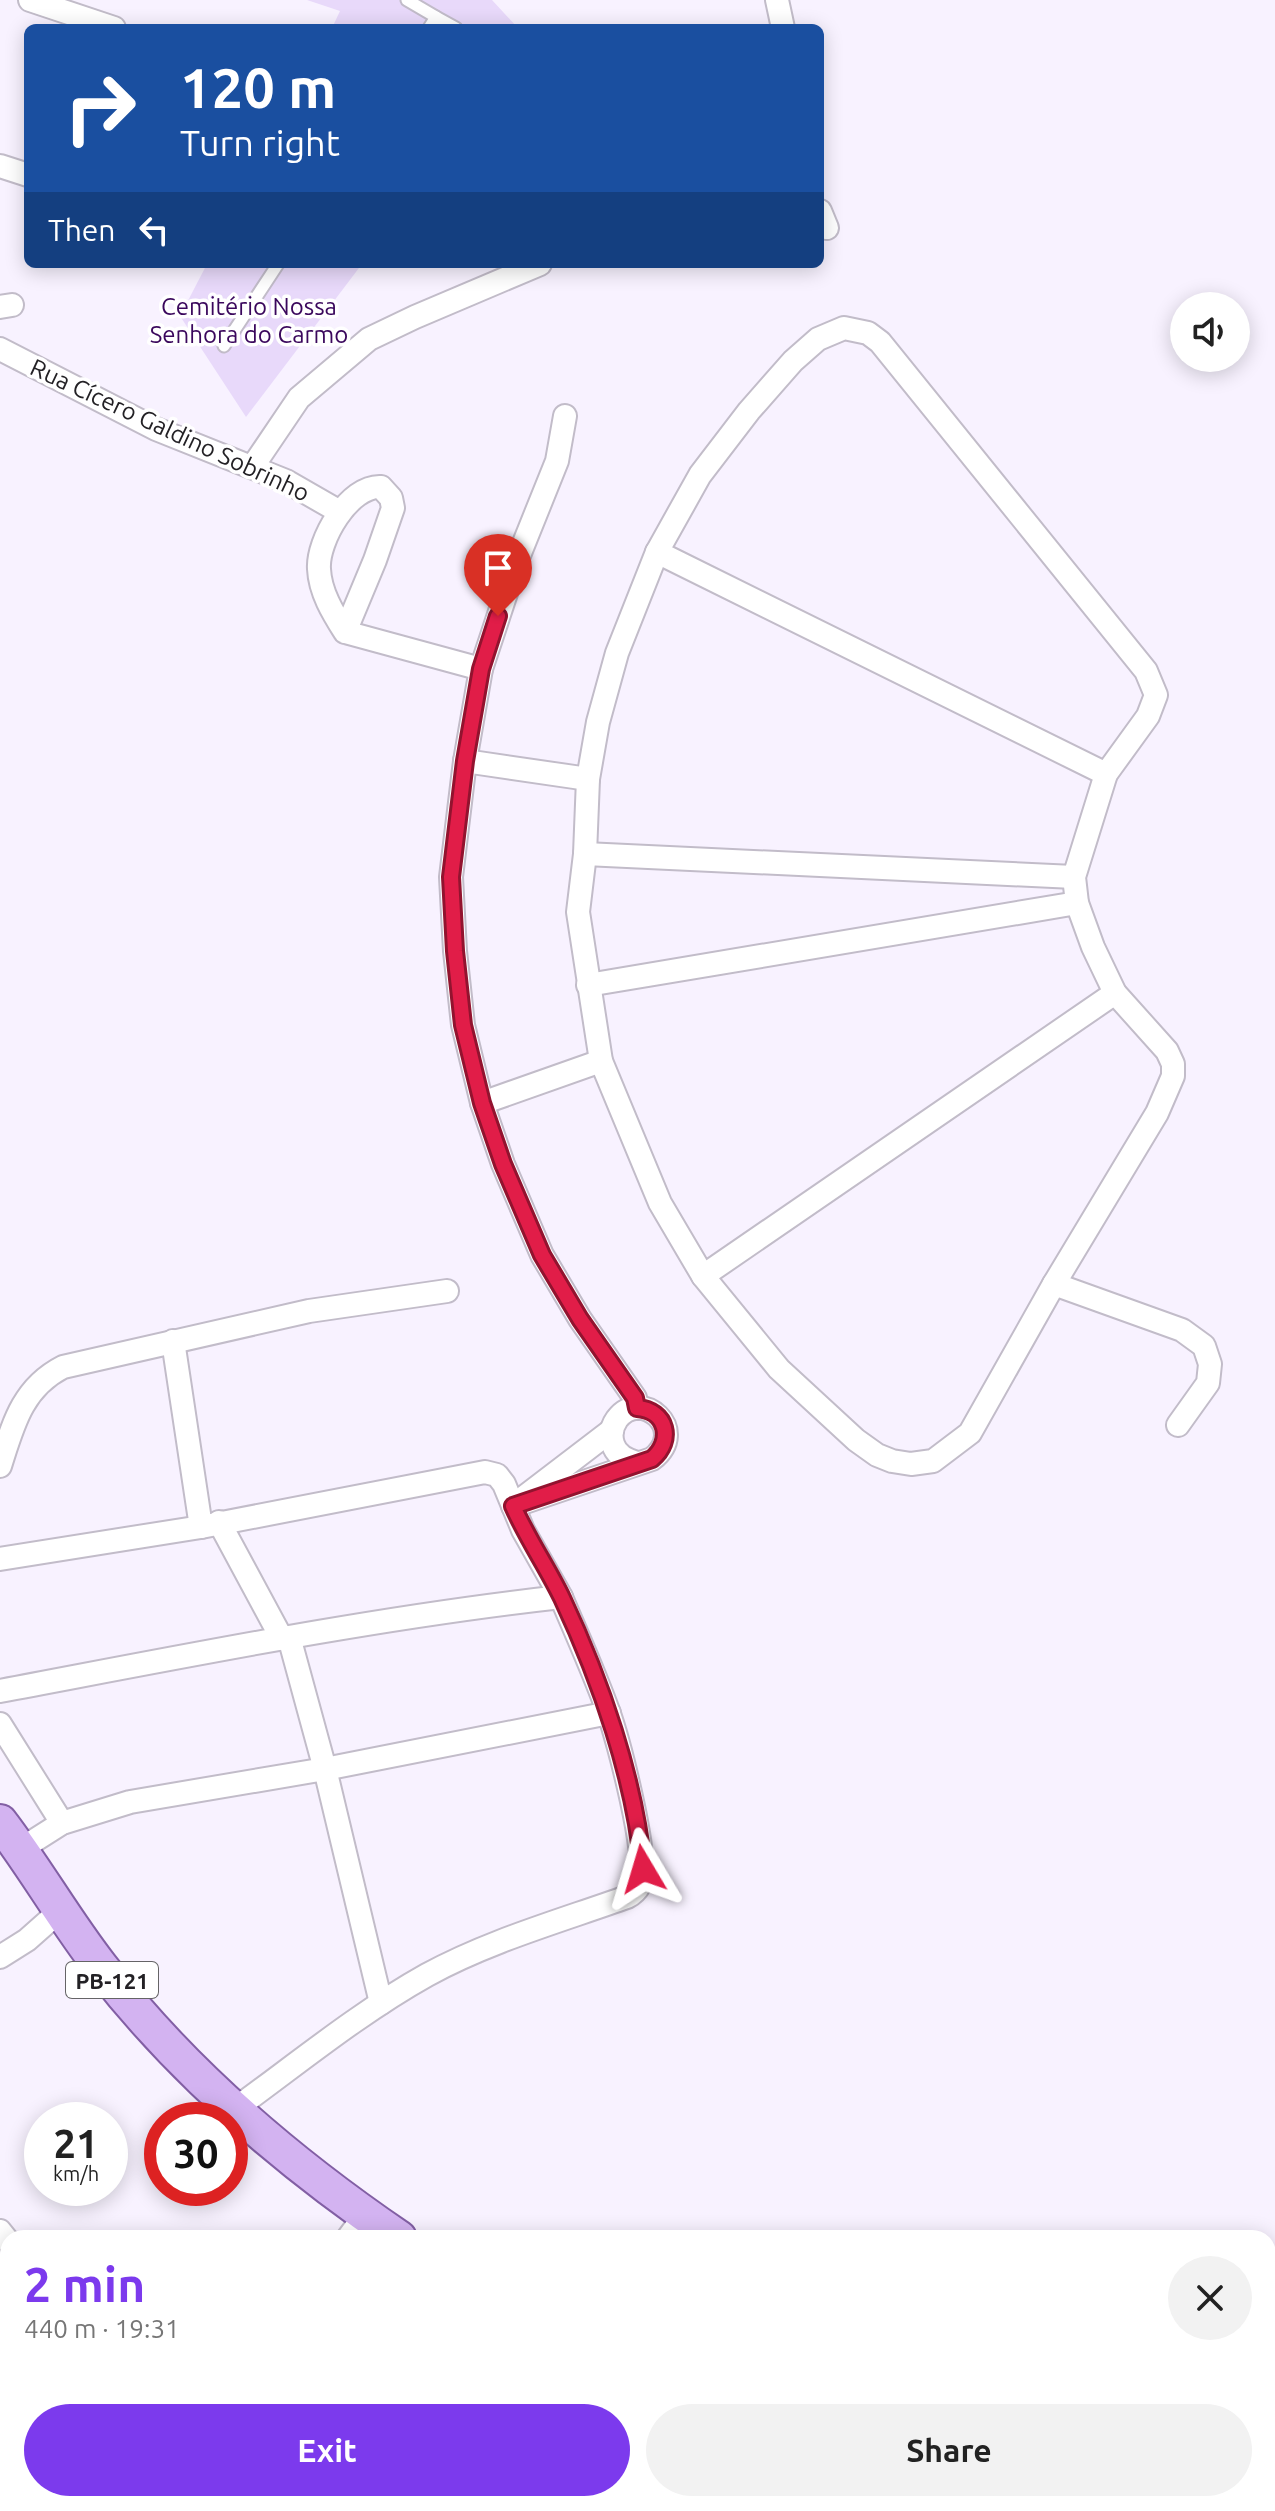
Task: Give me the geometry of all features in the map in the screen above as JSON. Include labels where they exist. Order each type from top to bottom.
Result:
[{"type":"main road","name":"PB-121","points":[[0,1822],[101,1967],[166,2041],[228,2102]]},
{"type":"main road","name":"PB-121","points":[[248,2121],[354,2218],[381,2230]]},
{"type":"street","points":[[30,0],[102,24]]},
{"type":"street","points":[[777,0],[782,24]]},
{"type":"street","points":[[0,166],[24,174]]},
{"type":"street","points":[[253,466],[299,398],[369,339],[531,268]]},
{"type":"street","points":[[855,328],[880,342],[1146,671],[1153,685],[1154,703],[1106,774],[1074,877],[1077,903],[1115,993],[1167,1051],[1173,1064],[1173,1076],[1157,1113],[1054,1284],[970,1433],[933,1461],[911,1464],[877,1455],[856,1440],[779,1369],[703,1276],[660,1203],[601,1061],[578,912],[585,854],[588,779],[598,722],[617,653],[657,552],[700,475],[749,411],[793,361],[818,339],[835,330],[855,328]]},
{"type":"street","name":"Rua Cícero Galdino Sobrinho","points":[[0,349],[156,429],[253,466],[340,512]]},
{"type":"street","points":[[565,416],[557,461],[516,563],[481,669],[465,761],[451,877],[453,921],[463,1025],[482,1103],[503,1164],[542,1255],[580,1319],[635,1398],[637,1408]]},
{"type":"street","points":[[345,632],[393,508],[386,491],[377,486],[360,492],[340,512],[324,542],[319,568],[324,593],[345,632],[481,669]]},
{"type":"street","points":[[657,552],[1106,774]]},
{"type":"street","points":[[465,761],[588,779]]},
{"type":"street","points":[[585,854],[1074,877]]},
{"type":"street","points":[[588,985],[1077,903]]},
{"type":"street","points":[[703,1276],[1115,993]]},
{"type":"street","points":[[482,1103],[601,1061]]},
{"type":"street","points":[[1054,1284],[1182,1330],[1204,1346],[1210,1364],[1208,1383],[1178,1425]]},
{"type":"street","points":[[0,1466],[22,1407],[33,1388],[46,1375],[63,1367],[309,1311],[447,1291]]},
{"type":"street","points":[[173,1341],[210,1524],[286,1638],[325,1769],[381,2003]]},
{"type":"street","points":[[637,1408],[657,1415],[665,1427],[662,1449],[652,1459],[513,1506],[612,1430],[621,1415],[637,1408]]},
{"type":"street","points":[[612,1430],[612,1441],[617,1452],[637,1463]]},
{"type":"street","points":[[0,1559],[210,1524],[485,1472],[497,1475],[504,1484],[523,1530],[561,1597],[609,1713],[640,1839],[643,1869],[640,1884],[635,1892],[465,1957],[381,2003],[248,2108]]},
{"type":"street","points":[[0,1691],[286,1638],[490,1605],[561,1597]]},
{"type":"street","points":[[21,1849],[62,1823],[130,1802],[325,1769],[609,1713]]},
{"type":"street","points":[[0,1724],[62,1823]]},
{"type":"street","points":[[0,1957],[27,1940],[62,1909]]},
{"type":"lane","points":[[407,0],[433,22]]},
{"type":"lane","points":[[224,346],[275,268]]},
{"type":"green space","points":[[307,0],[492,0],[514,24],[334,24],[340,11]]},
{"type":"green space","name":"Cemitério Nossa Senhora do Carmo","points":[[205,268],[359,268],[246,417],[180,316]]},
{"type":"route","points":[[498,616],[481,669],[465,761],[451,877],[463,1025],[482,1103],[503,1164],[542,1255],[580,1319],[635,1398],[637,1408],[657,1415],[666,1435],[662,1449],[652,1459],[513,1506],[561,1597],[609,1713],[640,1839],[643,1869]]}]
